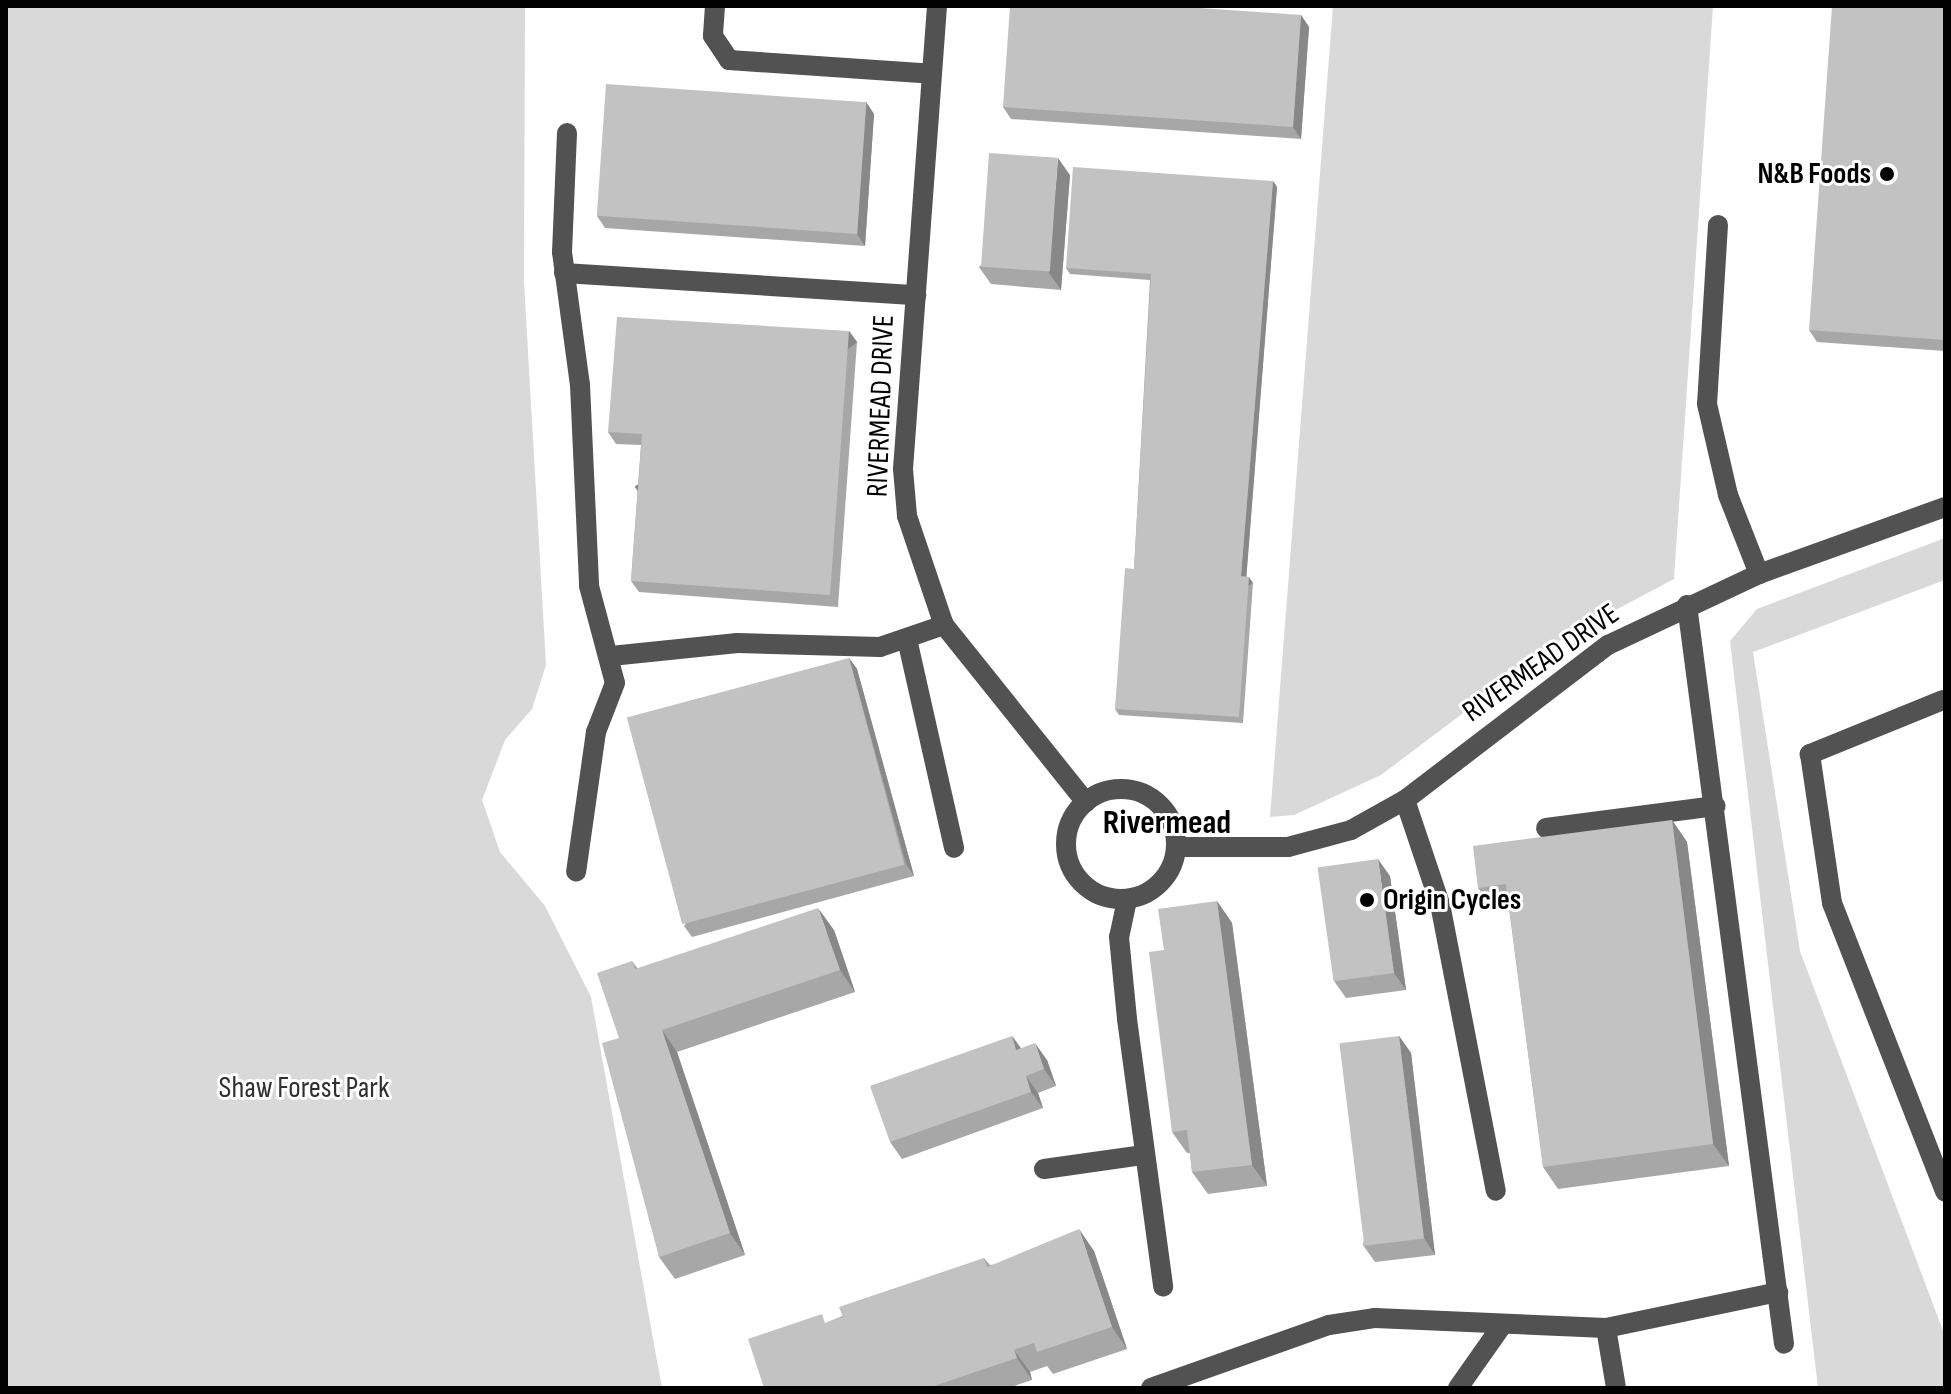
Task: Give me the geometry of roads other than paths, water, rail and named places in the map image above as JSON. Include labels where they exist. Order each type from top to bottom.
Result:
[{"type":"street","points":[[715,6],[713,36],[729,60],[932,74]]},
{"type":"street","name":"RIVERMEAD DRIVE","points":[[937,6],[903,469],[907,516],[944,625],[1086,802]]},
{"type":"street","points":[[567,133],[564,273],[580,385],[589,586],[611,656],[615,683],[596,732],[576,872]]},
{"type":"street","points":[[1718,225],[1707,404],[1728,495],[1759,574]]},
{"type":"street","points":[[564,273],[916,295]]},
{"type":"street","name":"RIVERMEAD DRIVE","points":[[1176,847],[1288,847],[1351,830],[1405,800],[1608,645],[1687,605],[1759,574],[1945,507]]},
{"type":"street","points":[[1687,605],[1716,806],[1784,1344]]},
{"type":"street","points":[[611,656],[662,646],[880,647],[944,625]]},
{"type":"street","points":[[907,639],[954,848]]},
{"type":"street","points":[[1943,700],[1810,754],[1832,903],[1945,1192]]},
{"type":"street","points":[[1113,789],[1151,797],[1172,821],[1176,847],[1165,878],[1127,900],[1092,892],[1071,869],[1067,830],[1086,802],[1113,789]]},
{"type":"street","points":[[1405,800],[1440,904],[1496,1191]]},
{"type":"street","points":[[1546,828],[1716,806]]},
{"type":"street","points":[[1127,900],[1119,937],[1142,1155],[1163,1287]]},
{"type":"street","points":[[1044,1169],[1142,1155]]},
{"type":"street","points":[[1151,1388],[1329,1325],[1423,1317],[1606,1328],[1778,1292]]},
{"type":"street","points":[[1458,1388],[1503,1324]]},
{"type":"street","points":[[1606,1328],[1616,1388]]},
{"type":"place","name":"N&B Foods","points":[[1887,174]]},
{"type":"place","name":"Origin Cycles","points":[[1367,900]]},
{"type":"district","name":"Rivermead","points":[[1167,823]]},
{"type":"park label","name":"Shaw Forest Park","points":[[304,1088]]}]
